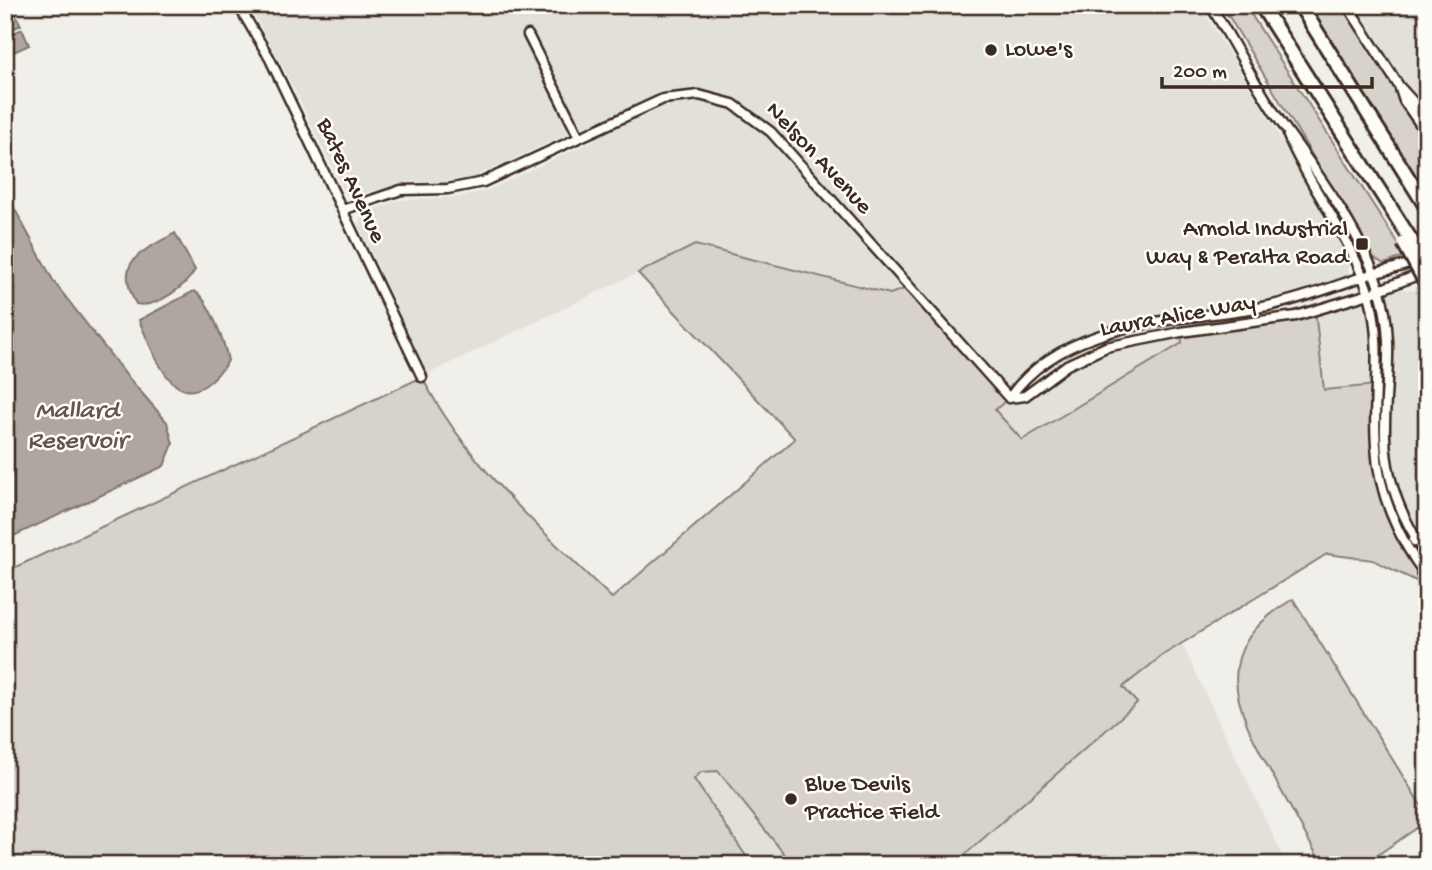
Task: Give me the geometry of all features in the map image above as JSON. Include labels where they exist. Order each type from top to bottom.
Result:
[{"type":"highway","points":[[1261,5],[1407,241],[1427,285]]},
{"type":"highway","points":[[1300,5],[1427,208]]},
{"type":"highway","points":[[1407,241],[1427,265]]},
{"type":"street","name":"Bates Avenue","points":[[238,5],[263,43],[422,377]]},
{"type":"street","points":[[1210,5],[1284,127],[1308,156],[1374,274],[1380,290],[1390,345],[1385,436],[1389,469],[1396,495],[1427,555]]},
{"type":"street","points":[[1347,5],[1399,86],[1427,117]]},
{"type":"street","points":[[528,35],[579,137]]},
{"type":"street","points":[[1399,86],[1404,101],[1427,134]]},
{"type":"street","name":"Nelson Avenue","points":[[342,210],[401,190],[448,189],[484,182],[663,99],[680,96],[710,97],[746,112],[783,145],[1009,398]]},
{"type":"street","points":[[1284,127],[1298,161],[1369,294],[1378,344],[1376,446],[1380,476],[1391,512],[1407,547],[1426,573]]},
{"type":"street","name":"Laura Alice Way","points":[[1009,398],[1018,385],[1038,369],[1076,344],[1110,331],[1279,303],[1324,292],[1427,255]]},
{"type":"street","name":"Laura Alice Way","points":[[1009,398],[1025,396],[1067,365],[1115,345],[1296,316],[1369,294],[1427,271]]},
{"type":"shaded area","points":[[248,5],[1195,5],[1200,13],[1207,17],[1274,127],[1349,261],[1348,276],[1329,286],[1283,299],[1246,301],[1233,312],[1137,324],[1076,344],[1038,369],[1010,397],[1025,396],[1088,354],[1181,332],[1182,343],[1022,440],[995,410],[1009,398],[890,294],[695,245],[428,374],[359,227],[361,214],[398,200],[459,197],[488,190],[594,140],[588,125],[474,177],[444,182],[407,182],[356,196],[346,195],[279,59]]},
{"type":"shaded area","points":[[1222,5],[1245,5],[1406,256],[1384,264],[1374,258]]},
{"type":"shaded area","points":[[1297,5],[1347,5],[1427,134],[1427,208]]},
{"type":"shaded area","points":[[1347,5],[1427,5],[1427,117],[1412,98]]},
{"type":"shaded area","points":[[695,245],[890,294],[910,287],[1009,398],[995,410],[1022,440],[1182,343],[1181,332],[1315,310],[1324,390],[1377,385],[1375,446],[1391,512],[1424,574],[1416,581],[1373,560],[1327,554],[1163,655],[1123,687],[1137,703],[953,865],[793,865],[718,771],[701,772],[694,779],[752,865],[5,865],[5,572],[422,377],[461,439],[483,467],[533,522],[612,598],[795,439],[638,273]]},
{"type":"shaded area","points":[[1380,290],[1427,290],[1427,543],[1416,540],[1396,495],[1385,436],[1389,375]]},
{"type":"shaded area","points":[[1369,294],[1377,385],[1324,390],[1315,310]]},
{"type":"shaded area","points":[[1293,599],[1427,815],[1427,821],[1363,865],[1322,865],[1259,750],[1239,702],[1236,680],[1239,658],[1248,638],[1266,618]]},
{"type":"shaded area","points":[[1182,644],[1287,865],[953,865],[1136,703],[1123,687],[1163,655]]},
{"type":"shaded area","points":[[718,771],[793,865],[752,865],[694,779],[700,772]]},
{"type":"water","points":[[13,10],[21,25],[5,33],[5,14]]},
{"type":"water","points":[[22,29],[29,45],[5,56],[5,37]]},
{"type":"water","name":"Mallard Reservoir","points":[[5,191],[54,282],[127,376],[167,422],[173,444],[164,466],[5,540]]},
{"type":"water","points":[[175,233],[195,270],[185,283],[170,295],[152,303],[136,304],[130,289],[129,267],[142,253]]},
{"type":"water","points":[[194,291],[200,295],[211,312],[228,361],[211,381],[197,389],[184,390],[163,370],[139,320]]},
{"type":"place","name":"Lowe's","points":[[991,50]]},
{"type":"place","name":"Arnold Industrial Way & Peralta Road","points":[[1362,244]]},
{"type":"place","name":"Blue Devils Practice Field","points":[[791,799]]}]
